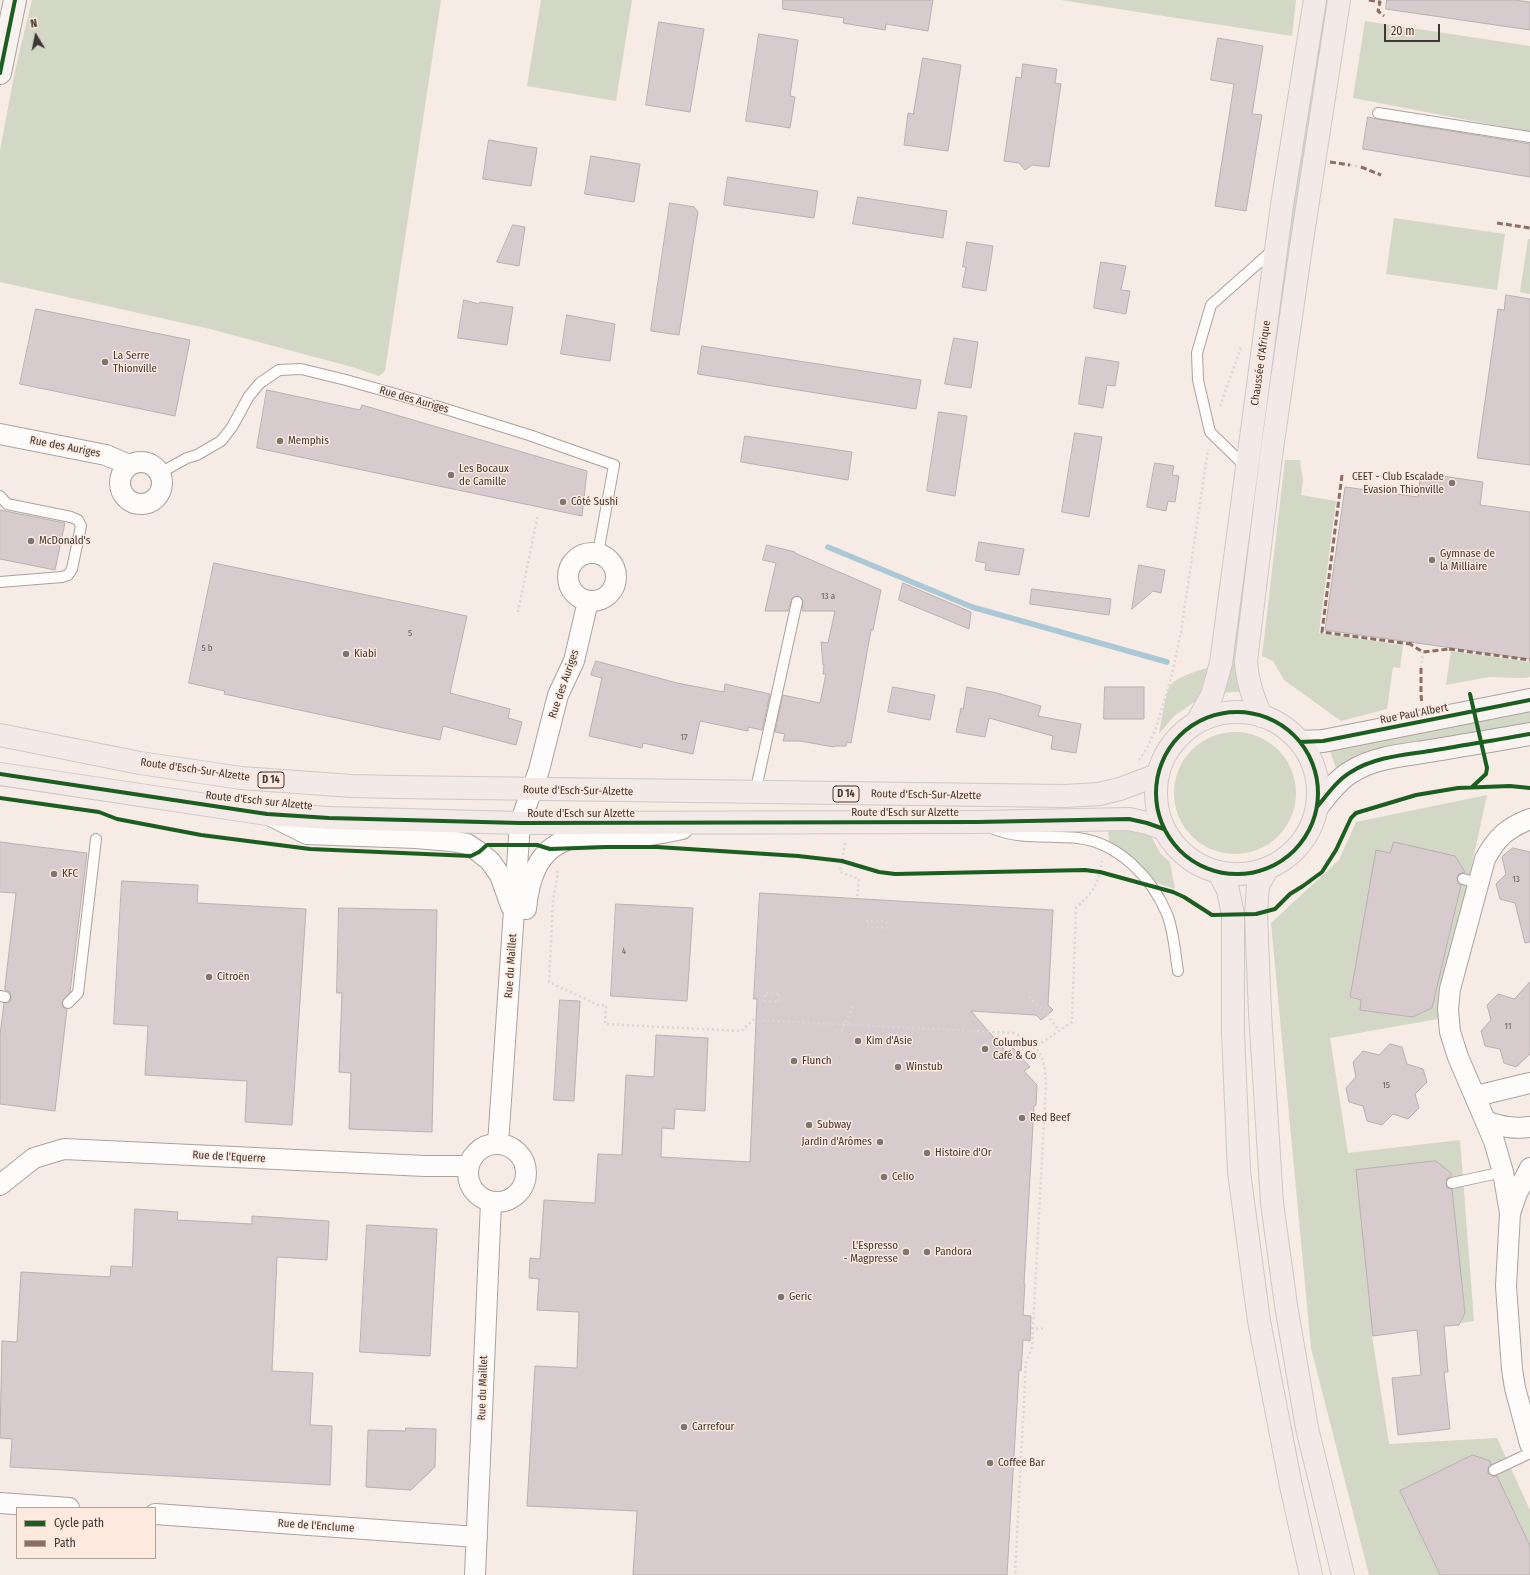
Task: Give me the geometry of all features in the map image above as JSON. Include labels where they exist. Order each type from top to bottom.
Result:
[{"type":"main road","points":[[0,72],[15,0]]},
{"type":"main road","name":"Chaussée d'Afrique","points":[[1198,722],[1212,695],[1220,663],[1276,248],[1315,0]]},
{"type":"main road","points":[[1261,716],[1246,676],[1246,661],[1272,456],[1302,241],[1339,0]]},
{"type":"main road","name":"Rue Paul Albert","points":[[1300,742],[1323,741],[1530,700]]},
{"type":"main road","points":[[1228,712],[1245,712],[1261,716],[1277,722],[1291,732],[1309,756],[1314,768],[1318,787],[1317,807],[1308,832],[1300,844],[1291,854],[1280,862],[1252,873],[1219,873],[1207,869],[1184,856],[1175,846],[1164,829],[1156,802],[1155,788],[1157,775],[1163,759],[1172,744],[1183,732],[1198,722],[1212,716],[1228,712]]},
{"type":"main road","points":[[1317,807],[1341,780],[1350,772],[1361,766],[1379,760],[1403,755],[1530,734]]},
{"type":"main road","name":"Route d'Esch-Sur-Alzette","points":[[0,735],[140,763],[242,778],[352,786],[532,790],[1065,796],[1098,794],[1120,789],[1157,775]]},
{"type":"main road","name":"Route d'Esch sur Alzette","points":[[0,774],[268,814],[336,818],[520,823],[977,822],[1129,819],[1164,829]]},
{"type":"main road","points":[[1268,868],[1258,885],[1256,914],[1260,1013],[1272,1202],[1286,1305],[1307,1428],[1343,1575]]},
{"type":"main road","points":[[1219,873],[1228,890],[1233,915],[1233,1033],[1239,1172],[1259,1321],[1291,1486],[1311,1575]]},
{"type":"street","name":"Rue des Auriges","points":[[0,434],[106,455],[129,465]]},
{"type":"street","points":[[143,461],[150,463],[160,473],[162,486],[156,498],[144,504],[137,504],[125,497],[121,491],[120,477],[123,470],[135,462],[143,461]]},
{"type":"street","points":[[598,553],[612,562],[616,570],[617,578],[611,593],[596,601],[588,601],[576,595],[571,589],[568,581],[568,574],[576,559],[582,555],[598,553]]},
{"type":"street","name":"Rue des Auriges","points":[[532,790],[558,695],[574,661],[588,601]]},
{"type":"street","name":"Rue du Maillet","points":[[498,1144],[520,823],[532,790]]},
{"type":"street","points":[[268,814],[307,834],[416,838],[467,844],[490,861],[500,875],[514,916]]},
{"type":"street","points":[[1530,819],[1515,825],[1502,834],[1492,846],[1470,881],[1450,989],[1448,1009],[1450,1032],[1458,1057],[1494,1141],[1503,1172],[1510,1213],[1506,1286],[1510,1348],[1515,1388],[1530,1444]]},
{"type":"street","points":[[510,975],[524,933],[531,880],[536,867],[550,849],[564,841],[574,838],[641,836],[726,822]]},
{"type":"street","points":[[1476,1096],[1530,1083]]},
{"type":"street","points":[[1486,1122],[1504,1128],[1530,1127]]},
{"type":"street","points":[[498,1144],[506,1145],[520,1154],[524,1162],[526,1176],[520,1191],[514,1196],[507,1200],[491,1202],[482,1198],[475,1192],[470,1184],[468,1166],[472,1157],[479,1150],[488,1145],[498,1144]]},
{"type":"street","name":"Rue de l'Equerre","points":[[0,1185],[34,1158],[64,1149],[425,1166],[468,1166]]},
{"type":"street","points":[[1510,1213],[1517,1193],[1530,1168]]},
{"type":"street","name":"Rue du Maillet","points":[[475,1575],[491,1202]]},
{"type":"street","points":[[0,1503],[55,1507]]},
{"type":"street","name":"Rue de l'Enclume","points":[[156,1514],[477,1537]]},
{"type":"lane","points":[[1378,113],[1530,137]]},
{"type":"lane","points":[[1247,468],[1210,432],[1198,380],[1197,353],[1211,305],[1276,248]]},
{"type":"lane","name":"Rue des Auriges","points":[[160,473],[187,458],[197,455],[221,441],[232,426],[249,396],[260,383],[278,370],[301,369],[346,380],[529,434],[593,456],[614,465],[598,553]]},
{"type":"lane","points":[[0,496],[8,504],[72,517],[78,520],[81,526],[72,569],[68,575],[62,577],[0,582]]},
{"type":"lane","points":[[754,793],[797,602]]},
{"type":"lane","points":[[977,822],[1018,836],[1056,836],[1080,838],[1093,841],[1103,845],[1136,867],[1148,881],[1167,914],[1178,971]]},
{"type":"lane","points":[[68,1003],[78,992],[96,839]]},
{"type":"lane","points":[[1452,1183],[1503,1172]]},
{"type":"lane","points":[[1494,1470],[1530,1453]]},
{"type":"path","points":[[1350,165],[1361,167]]},
{"type":"path","points":[[1120,789],[1147,748],[1156,728],[1171,678],[1182,632],[1210,432],[1244,340]]},
{"type":"path","points":[[518,612],[538,514]]},
{"type":"path","points":[[1421,668],[1423,652]]},
{"type":"path","points":[[846,822],[845,848],[840,872],[859,879],[857,899]]},
{"type":"path","points":[[550,849],[558,873],[553,900],[549,982],[598,1005],[606,1005],[605,1024],[741,1031],[753,1020],[1012,1033],[1022,1037],[1035,1048],[1042,1058],[1046,1066],[1046,1084],[1032,1347],[1026,1362],[1015,1575]]},
{"type":"path","points":[[834,860],[849,863]]},
{"type":"path","points":[[1093,871],[1107,874]]},
{"type":"path","points":[[1021,1057],[1072,1022],[1076,908],[1090,894],[1098,879]]},
{"type":"path","points":[[866,921],[886,922],[887,928],[867,927]]},
{"type":"path","points":[[765,993],[780,994],[778,1002],[765,1001],[765,993]]},
{"type":"path","points":[[1029,997],[1047,1015],[1059,1030]]},
{"type":"path","points":[[841,1031],[854,1005]]},
{"type":"path","points":[[1032,1328],[1045,1329]]},
{"type":"green space","points":[[32,0],[441,0],[385,371],[379,376],[352,367],[210,329],[0,282],[0,150],[15,71]]},
{"type":"green space","points":[[541,0],[632,0],[616,101],[527,86]]},
{"type":"green space","points":[[1061,0],[1296,0],[1292,36]]},
{"type":"green space","points":[[1324,0],[1332,0],[1244,691],[1224,693],[1258,429]]},
{"type":"green space","points":[[1365,21],[1530,46],[1530,132],[1353,98]]},
{"type":"green space","points":[[1394,218],[1505,234],[1497,290],[1386,274]]},
{"type":"green space","points":[[1528,239],[1530,239],[1530,294],[1520,292]]},
{"type":"green space","points":[[1285,460],[1300,460],[1303,481],[1301,495],[1336,501],[1319,633],[1403,645],[1400,668],[1393,667],[1387,709],[1341,721],[1284,680],[1273,661],[1262,656]]},
{"type":"green space","points":[[1451,651],[1530,662],[1530,677],[1489,677],[1446,685]]},
{"type":"green space","points":[[1208,668],[1207,682],[1199,699],[1174,716],[1159,734],[1169,687],[1181,678]]},
{"type":"green space","points":[[1530,711],[1530,724],[1387,748],[1357,756],[1336,768],[1329,748]]},
{"type":"green space","points":[[1235,732],[1247,733],[1258,737],[1269,742],[1278,750],[1286,759],[1291,770],[1295,781],[1295,805],[1291,816],[1286,827],[1278,836],[1269,844],[1258,849],[1247,853],[1235,854],[1223,853],[1212,849],[1201,844],[1192,836],[1184,827],[1179,816],[1175,805],[1174,793],[1175,781],[1179,770],[1184,759],[1192,750],[1201,742],[1212,737],[1223,733]]},
{"type":"green space","points":[[1487,795],[1438,1019],[1330,1038],[1348,1153],[1460,1140],[1474,1321],[1372,1336],[1389,1444],[1497,1438],[1530,1510],[1530,1575],[1369,1575],[1311,1348],[1271,923],[1339,860],[1356,822]]},
{"type":"green space","points":[[1108,828],[1132,829],[1151,836],[1160,853],[1170,862],[1175,889],[1157,883],[1139,864],[1109,842]]},
{"type":"building","points":[[783,0],[933,0],[928,31],[886,24],[885,30],[843,23],[844,18],[783,9]]},
{"type":"building","points":[[1387,0],[1514,0],[1530,2],[1530,30],[1386,9]]},
{"type":"building","points":[[659,22],[704,29],[690,112],[646,105]]},
{"type":"building","points":[[759,34],[798,40],[790,96],[795,97],[790,128],[746,121]]},
{"type":"building","points":[[1218,38],[1263,46],[1252,114],[1262,115],[1246,211],[1215,206],[1234,84],[1211,80]]},
{"type":"building","points":[[923,58],[961,65],[948,151],[904,145],[908,113],[913,114]]},
{"type":"building","points":[[1023,64],[1057,69],[1055,83],[1061,84],[1049,167],[1032,165],[1025,170],[1019,163],[1004,161],[1016,77],[1021,78]]},
{"type":"building","points":[[1368,117],[1530,144],[1530,177],[1363,149]]},
{"type":"building","points":[[489,140],[537,148],[531,186],[483,179]]},
{"type":"building","points":[[591,156],[640,164],[634,202],[585,194]]},
{"type":"building","points":[[728,177],[818,191],[814,218],[724,205]]},
{"type":"building","points":[[858,197],[947,211],[943,238],[853,224]]},
{"type":"building","points":[[670,203],[694,207],[698,212],[679,335],[651,331]]},
{"type":"building","points":[[513,225],[525,227],[519,266],[497,262]]},
{"type":"building","points":[[967,242],[993,246],[986,291],[962,287],[966,267],[963,267]]},
{"type":"building","points":[[1101,262],[1126,266],[1121,290],[1130,291],[1126,314],[1094,308]]},
{"type":"building","points":[[1506,295],[1530,299],[1530,465],[1477,458],[1498,309],[1504,310]]},
{"type":"building","points":[[464,300],[479,304],[480,302],[513,307],[507,345],[458,338]]},
{"type":"building","name":"La Serre Thionville","points":[[36,309],[190,340],[175,416],[20,384]]},
{"type":"building","points":[[567,315],[615,324],[610,361],[561,354]]},
{"type":"building","points":[[954,338],[978,342],[971,388],[945,384]]},
{"type":"building","points":[[702,346],[921,380],[916,409],[698,374]]},
{"type":"building","points":[[1086,357],[1119,362],[1115,386],[1107,385],[1103,408],[1079,404]]},
{"type":"building","points":[[267,390],[360,410],[362,405],[587,471],[582,516],[257,448]]},
{"type":"building","points":[[939,412],[967,416],[955,496],[927,491]]},
{"type":"building","points":[[1075,433],[1102,437],[1089,517],[1062,512]]},
{"type":"building","points":[[745,436],[852,452],[848,480],[741,462]]},
{"type":"building","points":[[1155,463],[1174,466],[1172,475],[1179,476],[1175,502],[1168,501],[1166,511],[1147,507]]},
{"type":"building","name":"Gymnase de la Milliaire","points":[[1421,473],[1483,482],[1480,505],[1530,512],[1530,659],[1325,630],[1345,487],[1418,497]]},
{"type":"building","name":"McDonald's","points":[[0,510],[65,523],[55,570],[0,559]]},
{"type":"building","points":[[979,542],[1024,549],[1019,575],[985,570],[986,563],[976,561]]},
{"type":"building","points":[[767,545],[795,552],[881,590],[873,630],[871,630],[851,743],[847,742],[846,746],[834,747],[800,741],[783,741],[785,734],[775,732],[783,695],[820,703],[826,674],[823,674],[824,665],[821,642],[828,643],[835,611],[802,611],[803,600],[798,596],[792,598],[788,611],[765,611],[776,563],[763,560]]},
{"type":"building","name":"Kiabi","points":[[214,563],[467,616],[450,693],[510,709],[508,718],[522,722],[516,745],[443,726],[440,740],[224,694],[225,691],[189,683]]},
{"type":"building","points":[[1139,565],[1165,570],[1161,593],[1153,591],[1132,609]]},
{"type":"building","points":[[903,583],[971,612],[969,629],[899,600]]},
{"type":"building","points":[[1032,589],[1111,599],[1109,615],[1030,604]]},
{"type":"building","points":[[596,661],[677,683],[724,692],[725,684],[770,694],[762,730],[748,727],[748,731],[700,721],[693,754],[643,743],[642,748],[589,736],[602,678],[591,675]]},
{"type":"building","points":[[893,687],[935,695],[930,720],[888,712]]},
{"type":"building","points":[[967,687],[997,693],[1041,706],[1038,716],[1081,724],[1076,753],[1051,749],[1053,736],[989,718],[985,737],[956,732],[961,708],[963,709]]},
{"type":"building","points":[[1105,687],[1144,687],[1144,719],[1104,719]]},
{"type":"building","points":[[0,842],[87,853],[70,992],[62,1002],[63,1007],[67,1009],[55,1111],[0,1104],[0,1035],[4,1003],[10,1002],[11,998],[10,992],[5,990],[5,986],[16,893],[0,892]]},
{"type":"building","points":[[1394,842],[1455,856],[1465,872],[1459,874],[1457,878],[1458,883],[1461,885],[1432,1008],[1413,1017],[1360,1010],[1361,1000],[1350,997],[1376,850],[1390,853]]},
{"type":"building","points":[[1513,848],[1530,852],[1530,942],[1525,943],[1515,903],[1500,899],[1496,884],[1506,874],[1502,857]]},
{"type":"building","name":"Citroën","points":[[122,881],[198,885],[197,903],[306,909],[292,1125],[245,1122],[247,1081],[145,1075],[148,1026],[114,1024]]},
{"type":"building","name":"Geric","points":[[760,893],[1053,910],[1048,1005],[1053,1010],[1041,1020],[1036,1015],[971,1011],[1007,1053],[1013,1048],[1030,1067],[1024,1071],[1037,1085],[1036,1105],[1034,1106],[1023,1315],[1031,1316],[1030,1341],[1023,1340],[1021,1371],[1019,1370],[1007,1575],[633,1575],[637,1511],[527,1506],[535,1366],[577,1368],[579,1312],[537,1310],[539,1279],[529,1278],[530,1258],[540,1259],[544,1200],[595,1203],[598,1154],[622,1155],[626,1075],[654,1077],[656,1035],[708,1038],[705,1111],[675,1109],[674,1129],[662,1128],[661,1157],[750,1162],[757,999],[754,999]]},
{"type":"building","points":[[616,904],[693,908],[687,1001],[611,996]]},
{"type":"building","points":[[339,908],[437,910],[432,1132],[349,1129],[351,1073],[339,1072],[342,993],[337,993]]},
{"type":"building","points":[[1530,982],[1530,1054],[1516,1067],[1504,1063],[1500,1049],[1485,1046],[1481,1031],[1491,1020],[1487,1005],[1498,994],[1514,999]]},
{"type":"building","points":[[560,1000],[580,1001],[574,1101],[554,1100]]},
{"type":"building","points":[[1390,1044],[1402,1047],[1407,1064],[1423,1069],[1427,1082],[1415,1094],[1419,1108],[1408,1119],[1393,1114],[1382,1125],[1367,1121],[1363,1106],[1349,1102],[1346,1088],[1356,1077],[1353,1062],[1363,1051],[1379,1055]]},
{"type":"building","points":[[1436,1161],[1451,1173],[1451,1177],[1447,1178],[1446,1184],[1447,1188],[1452,1189],[1465,1313],[1459,1325],[1444,1326],[1448,1372],[1444,1372],[1450,1429],[1398,1435],[1392,1378],[1421,1375],[1417,1330],[1373,1336],[1356,1170]]},
{"type":"building","points":[[135,1209],[178,1212],[177,1220],[252,1224],[252,1216],[329,1221],[327,1260],[277,1257],[272,1371],[313,1373],[310,1425],[332,1426],[330,1485],[10,1467],[12,1439],[0,1438],[2,1341],[17,1342],[21,1272],[110,1277],[111,1266],[132,1267]]},
{"type":"building","points":[[367,1225],[437,1229],[430,1356],[360,1352]]},
{"type":"building","points":[[406,1428],[436,1429],[435,1467],[411,1490],[366,1487],[368,1430],[405,1431]]},
{"type":"building","points":[[1473,1455],[1490,1461],[1491,1464],[1488,1469],[1488,1473],[1493,1476],[1497,1476],[1530,1546],[1530,1575],[1440,1575],[1400,1491]]},
{"type":"waterway","points":[[828,547],[972,607],[1167,662]]},
{"type":"marked path","points":[[1369,0],[1380,2],[1378,11],[1384,16]]},
{"type":"marked path","points":[[1330,162],[1350,165]]},
{"type":"marked path","points":[[1361,167],[1381,175]]},
{"type":"marked path","points":[[1497,223],[1530,228]]},
{"type":"marked path","points":[[1342,475],[1322,632],[1410,644]]},
{"type":"marked path","points":[[1411,642],[1410,644],[1423,652],[1449,648]]},
{"type":"marked path","points":[[1449,649],[1530,660]]},
{"type":"marked path","points":[[1421,668],[1422,704]]},
{"type":"cycle path","points":[[0,73],[15,0]]},
{"type":"cycle path","points":[[1470,694],[1487,768],[1486,774],[1472,787]]},
{"type":"cycle path","points":[[1300,742],[1323,741],[1530,700]]},
{"type":"cycle path","points":[[1229,712],[1245,712],[1261,715],[1275,721],[1288,730],[1300,742],[1309,755],[1315,769],[1318,793],[1317,809],[1309,831],[1300,844],[1288,856],[1275,865],[1261,871],[1245,874],[1229,874],[1213,871],[1199,865],[1186,856],[1174,844],[1165,831],[1159,817],[1156,801],[1156,785],[1159,769],[1165,755],[1174,742],[1186,730],[1199,721],[1213,715],[1229,712]]},
{"type":"cycle path","points":[[1317,807],[1341,779],[1369,763],[1400,755],[1530,734]]},
{"type":"cycle path","points":[[0,774],[267,814],[329,818],[520,823],[977,822],[1129,819],[1164,829]]},
{"type":"cycle path","points":[[0,798],[99,812],[117,819],[201,835],[310,849],[471,856],[479,852],[487,845],[537,845],[550,849],[657,847],[798,856],[842,861],[879,872],[895,874],[1085,870],[1100,872],[1173,892],[1184,897],[1212,915],[1256,914],[1275,909],[1290,894],[1322,872],[1336,850],[1351,818],[1356,813],[1416,795],[1458,788],[1510,786],[1530,788]]},
{"type":"place","name":"La Serre Thionville","points":[[105,362]]},
{"type":"place","name":"Memphis","points":[[280,441]]},
{"type":"place","name":"Les Bocaux de Camille","points":[[451,475]]},
{"type":"place","name":"CEET - Club Escalade Evasion Thionville","points":[[1452,483]]},
{"type":"place","name":"Côté Sushi","points":[[563,502]]},
{"type":"place","name":"McDonald's","points":[[31,541]]},
{"type":"place","name":"Gymnase de la Milliaire","points":[[1432,560]]},
{"type":"place","name":"Kiabi","points":[[346,654]]},
{"type":"place","name":"KFC","points":[[54,874]]},
{"type":"place","name":"Citroën","points":[[209,977]]},
{"type":"place","name":"Kim d'Asie","points":[[858,1041]]},
{"type":"place","name":"Columbus Café & Co","points":[[985,1049]]},
{"type":"place","name":"Flunch","points":[[794,1061]]},
{"type":"place","name":"Winstub","points":[[898,1067]]},
{"type":"place","name":"Red Beef","points":[[1022,1118]]},
{"type":"place","name":"Subway","points":[[809,1125]]},
{"type":"place","name":"Jardin d'Arômes","points":[[880,1142]]},
{"type":"place","name":"Histoire d'Or","points":[[927,1153]]},
{"type":"place","name":"Celio","points":[[884,1177]]},
{"type":"place","name":"L'Espresso - Magpresse","points":[[906,1252]]},
{"type":"place","name":"Pandora","points":[[927,1252]]},
{"type":"place","name":"Geric","points":[[781,1297]]},
{"type":"place","name":"Carrefour","points":[[684,1427]]},
{"type":"place","name":"Coffee Bar","points":[[990,1463]]}]
